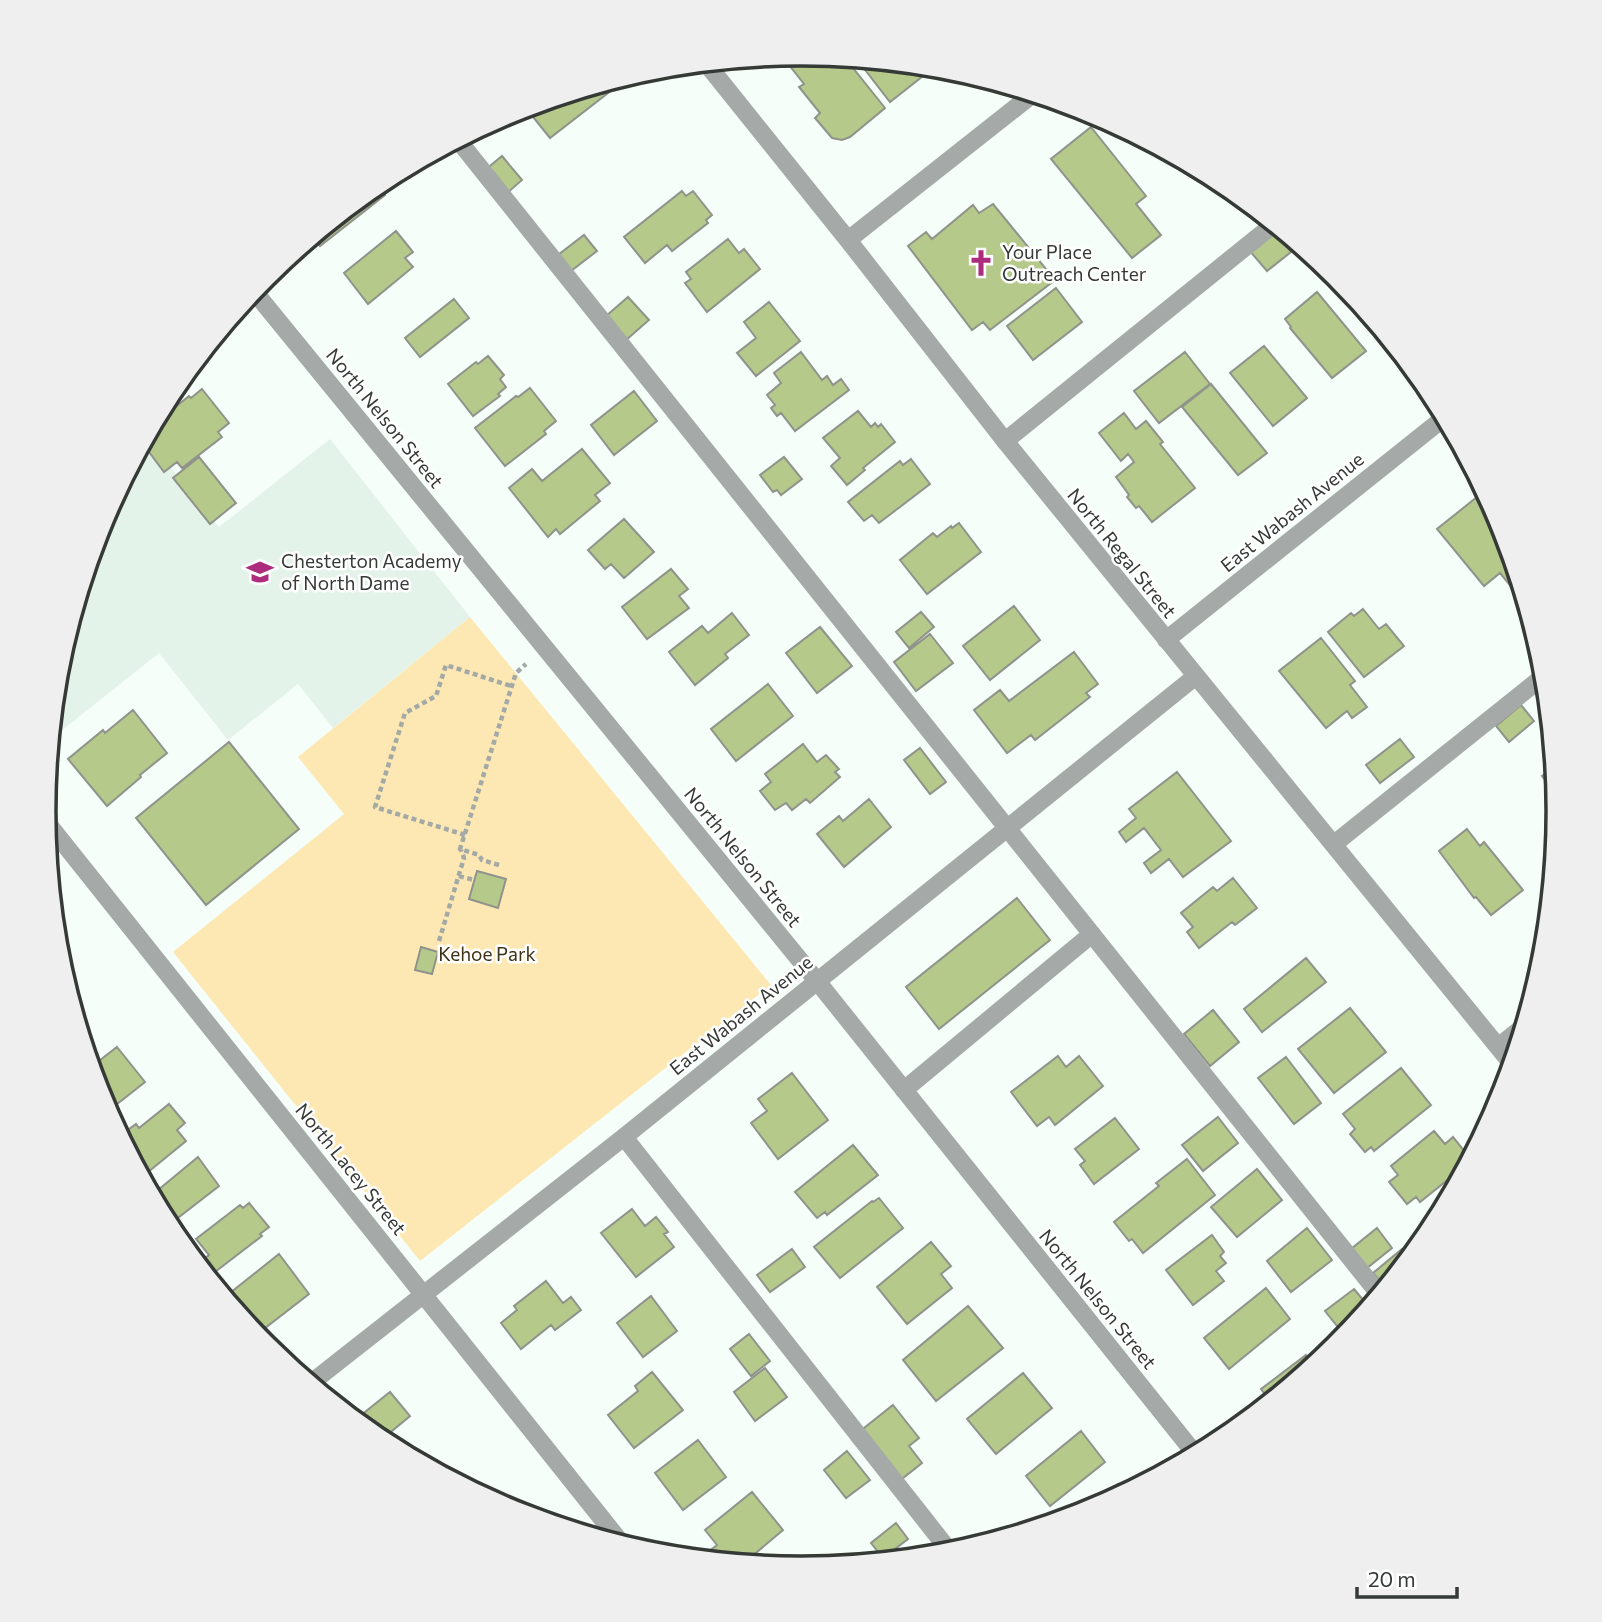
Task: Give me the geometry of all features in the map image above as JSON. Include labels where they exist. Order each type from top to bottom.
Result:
[{"type":"street","name":"North Regal Street","points":[[713,71],[1005,441],[1504,1055]]},
{"type":"street","points":[[848,240],[1024,101]]},
{"type":"street","points":[[464,147],[1373,1287]]},
{"type":"street","points":[[1005,441],[1267,230]]},
{"type":"street","name":"North Nelson Street","points":[[261,298],[817,981],[1189,1446]]},
{"type":"street","name":"East Wabash Avenue","points":[[1166,640],[1437,424]]},
{"type":"street","name":"East Wabash Avenue","points":[[317,1377],[624,1137],[1196,676]]},
{"type":"street","points":[[1334,844],[1535,683]]},
{"type":"street","name":"North Lacey Street","points":[[57,835],[613,1532]]},
{"type":"street","points":[[904,1090],[1092,934]]},
{"type":"street","points":[[1498,1047],[1510,1037]]},
{"type":"street","points":[[624,1137],[943,1543]]},
{"type":"path","points":[[464,858],[460,849],[516,673],[545,648]]},
{"type":"path","points":[[465,835],[375,807],[405,713],[436,696],[446,665],[511,686]]},
{"type":"path","points":[[460,849],[499,865]]},
{"type":"path","points":[[439,941],[467,851]]},
{"type":"path","points":[[459,876],[474,880]]},
{"type":"shaded area","name":"Chesterton Academy of North Dame","points":[[330,439],[470,617],[333,728],[298,684],[228,740],[159,653],[61,731],[70,666],[81,618],[113,526],[152,445],[219,527]]},
{"type":"green space","name":"Kehoe Park","points":[[470,617],[771,985],[420,1261],[173,952],[344,814],[298,757]]},
{"type":"building","points":[[790,66],[853,68],[885,108],[850,137],[842,140],[832,138],[815,118],[820,113],[799,87],[804,84]]},
{"type":"building","points":[[865,69],[923,76],[890,102]]},
{"type":"building","points":[[607,91],[608,93],[550,138],[533,117]]},
{"type":"building","points":[[1091,127],[1146,196],[1136,204],[1161,235],[1132,258],[1051,159]]},
{"type":"building","points":[[502,156],[522,180],[506,194],[485,170]]},
{"type":"building","points":[[682,191],[686,196],[693,191],[712,215],[706,220],[708,223],[672,251],[667,245],[645,263],[624,237]]},
{"type":"building","points":[[384,194],[385,195],[320,246],[318,244],[347,220]]},
{"type":"building","name":"Your Place Outreach Center","points":[[993,204],[1055,280],[990,330],[983,322],[972,330],[908,246],[926,232],[932,239],[973,205],[979,213]]},
{"type":"building","points":[[396,231],[413,252],[405,258],[413,267],[368,304],[344,273]]},
{"type":"building","points":[[1269,232],[1291,252],[1267,271],[1249,250]]},
{"type":"building","points":[[584,235],[597,251],[567,274],[554,258]]},
{"type":"building","points":[[728,239],[739,253],[744,249],[760,269],[707,312],[685,283],[691,279],[686,272]]},
{"type":"building","points":[[1056,288],[1082,322],[1033,360],[1007,326]]},
{"type":"building","points":[[1317,292],[1366,351],[1332,378],[1285,319]]},
{"type":"building","points":[[628,297],[649,320],[626,340],[606,316]]},
{"type":"building","points":[[454,299],[469,318],[420,357],[405,338]]},
{"type":"building","points":[[769,302],[800,341],[756,376],[737,353],[756,338],[744,322]]},
{"type":"building","points":[[1264,346],[1307,398],[1273,426],[1230,373]]},
{"type":"building","points":[[801,352],[822,380],[827,376],[833,385],[841,379],[849,390],[795,431],[781,413],[777,416],[771,408],[775,405],[767,395],[781,383],[774,373]]},
{"type":"building","points":[[1185,352],[1210,384],[1159,423],[1134,391]]},
{"type":"building","points":[[488,356],[504,375],[500,379],[506,387],[498,394],[500,396],[473,416],[448,384]]},
{"type":"building","points":[[1211,384],[1267,453],[1238,475],[1182,407]]},
{"type":"building","points":[[530,388],[556,421],[544,431],[546,434],[505,466],[475,428]]},
{"type":"building","points":[[202,389],[229,423],[218,432],[222,437],[182,468],[177,462],[164,472],[149,452],[176,406],[189,396],[191,398]]},
{"type":"building","points":[[634,391],[657,421],[614,455],[591,425]]},
{"type":"building","points":[[858,411],[871,427],[875,423],[878,427],[881,424],[895,442],[847,485],[831,466],[840,458],[823,438]]},
{"type":"building","points":[[1124,413],[1136,429],[1146,421],[1163,442],[1160,444],[1195,488],[1152,522],[1139,506],[1136,508],[1127,497],[1129,495],[1116,477],[1134,462],[1128,454],[1121,461],[1099,433]]},
{"type":"building","points":[[582,449],[610,483],[595,495],[600,501],[560,534],[556,529],[548,537],[509,488],[532,469],[542,481]]},
{"type":"building","points":[[199,457],[236,503],[210,524],[173,478]]},
{"type":"building","points":[[784,457],[802,479],[781,495],[777,490],[773,492],[760,475]]},
{"type":"building","points":[[911,459],[930,484],[879,523],[872,515],[864,521],[848,502],[900,461],[903,465]]},
{"type":"building","points":[[1476,498],[1511,586],[1500,573],[1484,586],[1437,529]]},
{"type":"building","points":[[624,519],[654,552],[624,578],[611,564],[605,569],[588,550]]},
{"type":"building","points":[[959,523],[981,552],[927,594],[900,560],[933,533],[937,537]]},
{"type":"building","points":[[671,569],[688,589],[679,596],[689,608],[647,639],[622,607]]},
{"type":"building","points":[[1014,606],[1040,640],[990,680],[963,646]]},
{"type":"building","points":[[1363,609],[1379,629],[1386,624],[1404,646],[1364,677],[1328,632],[1351,613],[1354,616]]},
{"type":"building","points":[[921,612],[934,627],[909,648],[896,632]]},
{"type":"building","points":[[732,613],[749,635],[725,654],[728,658],[695,685],[669,652],[702,626],[708,633]]},
{"type":"building","points":[[820,627],[852,666],[817,693],[786,653]]},
{"type":"building","points":[[930,634],[953,663],[916,691],[894,662]]},
{"type":"building","points":[[1321,638],[1355,681],[1350,685],[1367,707],[1352,718],[1347,711],[1326,728],[1279,671]]},
{"type":"building","points":[[1074,652],[1098,684],[1086,693],[1090,697],[1035,740],[1031,735],[1007,753],[974,710],[1000,690],[1009,701]]},
{"type":"building","points":[[768,684],[793,716],[736,761],[711,729]]},
{"type":"building","points":[[1521,705],[1534,721],[1509,742],[1496,726]]},
{"type":"building","points":[[133,710],[167,753],[107,806],[68,759]]},
{"type":"building","points":[[1400,739],[1414,757],[1380,783],[1366,765]]},
{"type":"building","points":[[229,742],[299,829],[206,905],[136,818]]},
{"type":"building","points":[[803,744],[817,762],[826,755],[839,769],[835,772],[840,777],[810,803],[806,799],[792,810],[786,803],[775,810],[760,791],[771,782],[765,774]]},
{"type":"building","points":[[920,748],[946,782],[930,794],[904,760]]},
{"type":"building","points":[[1177,772],[1231,841],[1183,877],[1169,859],[1151,873],[1144,863],[1161,850],[1144,828],[1126,842],[1119,832],[1136,818],[1129,809]]},
{"type":"building","points":[[869,799],[891,827],[844,867],[817,834],[839,816],[843,821]]},
{"type":"building","points":[[1467,829],[1480,846],[1484,842],[1523,890],[1491,915],[1476,897],[1474,898],[1439,851]]},
{"type":"building","points":[[477,871],[506,879],[498,908],[469,899]]},
{"type":"building","points":[[1233,878],[1257,908],[1235,925],[1232,922],[1199,948],[1187,932],[1193,927],[1181,913],[1213,887],[1217,891]]},
{"type":"building","points":[[1017,898],[1050,940],[939,1029],[906,987]]},
{"type":"building","points":[[421,947],[438,952],[432,974],[415,970]]},
{"type":"building","points":[[1306,958],[1326,982],[1262,1032],[1244,1009]]},
{"type":"building","points":[[1350,1008],[1386,1052],[1334,1093],[1298,1049]]},
{"type":"building","points":[[1213,1010],[1239,1042],[1210,1066],[1184,1034]]},
{"type":"building","points":[[117,1047],[145,1082],[117,1104],[100,1060]]},
{"type":"building","points":[[1058,1056],[1066,1067],[1079,1056],[1103,1086],[1055,1125],[1049,1117],[1037,1126],[1011,1092]]},
{"type":"building","points":[[1286,1057],[1321,1103],[1294,1124],[1258,1078]]},
{"type":"building","points":[[1401,1068],[1431,1105],[1374,1151],[1371,1147],[1365,1152],[1350,1134],[1355,1129],[1343,1114]]},
{"type":"building","points":[[792,1073],[828,1120],[778,1159],[751,1123],[767,1111],[758,1099]]},
{"type":"building","points":[[169,1104],[185,1123],[177,1130],[186,1141],[149,1171],[128,1130],[136,1124],[139,1128]]},
{"type":"building","points":[[1218,1117],[1238,1143],[1203,1171],[1182,1145]]},
{"type":"building","points":[[1115,1118],[1139,1149],[1094,1184],[1080,1165],[1085,1161],[1075,1149]]},
{"type":"building","points":[[1434,1131],[1445,1144],[1453,1137],[1464,1150],[1449,1179],[1420,1202],[1416,1197],[1407,1204],[1389,1182],[1398,1175],[1391,1166]]},
{"type":"building","points":[[853,1145],[878,1175],[827,1215],[825,1212],[817,1218],[795,1192]]},
{"type":"building","points":[[198,1157],[219,1186],[178,1218],[159,1189]]},
{"type":"building","points":[[1187,1159],[1215,1195],[1143,1253],[1114,1222],[1159,1186],[1156,1183]]},
{"type":"building","points":[[1257,1169],[1282,1200],[1237,1237],[1211,1207]]},
{"type":"building","points":[[879,1198],[903,1228],[840,1278],[814,1247]]},
{"type":"building","points":[[249,1203],[269,1227],[260,1234],[262,1236],[215,1272],[205,1258],[209,1255],[196,1239],[240,1205],[243,1208]]},
{"type":"building","points":[[632,1209],[645,1226],[656,1217],[668,1232],[664,1234],[674,1247],[636,1277],[601,1233]]},
{"type":"building","points":[[1307,1228],[1332,1260],[1291,1292],[1267,1261]]},
{"type":"building","points":[[1377,1228],[1392,1248],[1367,1268],[1351,1249]]},
{"type":"building","points":[[1212,1235],[1224,1252],[1220,1256],[1226,1263],[1216,1271],[1224,1281],[1193,1305],[1166,1270]]},
{"type":"building","points":[[931,1242],[951,1266],[941,1274],[952,1288],[907,1324],[877,1287]]},
{"type":"building","points":[[792,1249],[805,1267],[770,1292],[757,1275]]},
{"type":"building","points":[[1402,1249],[1379,1280],[1373,1273]]},
{"type":"building","points":[[279,1254],[309,1294],[265,1328],[232,1291]]},
{"type":"building","points":[[546,1281],[563,1303],[571,1297],[581,1310],[555,1330],[551,1325],[521,1349],[501,1323],[517,1310],[514,1306]]},
{"type":"building","points":[[1266,1288],[1290,1319],[1229,1369],[1204,1338]]},
{"type":"building","points":[[1354,1289],[1363,1300],[1338,1327],[1325,1311]]},
{"type":"building","points":[[651,1296],[677,1331],[643,1357],[617,1323]]},
{"type":"building","points":[[968,1306],[1003,1348],[936,1401],[903,1360]]},
{"type":"building","points":[[749,1334],[770,1361],[751,1376],[730,1349]]},
{"type":"building","points":[[1306,1355],[1307,1357],[1265,1394],[1261,1389]]},
{"type":"building","points":[[765,1368],[787,1397],[755,1421],[734,1392]]},
{"type":"building","points":[[652,1372],[683,1410],[634,1448],[608,1415],[638,1391],[635,1386]]},
{"type":"building","points":[[1023,1373],[1052,1408],[996,1454],[967,1419]]},
{"type":"building","points":[[390,1392],[410,1416],[391,1432],[363,1413]]},
{"type":"building","points":[[893,1405],[919,1438],[909,1446],[922,1463],[898,1482],[859,1432]]},
{"type":"building","points":[[1081,1431],[1105,1462],[1050,1506],[1026,1476]]},
{"type":"building","points":[[698,1440],[726,1477],[683,1510],[655,1473]]},
{"type":"building","points":[[847,1451],[870,1480],[846,1498],[824,1470]]},
{"type":"building","points":[[752,1492],[783,1530],[755,1554],[710,1550],[717,1545],[705,1530]]},
{"type":"building","points":[[896,1523],[908,1539],[893,1550],[878,1552],[871,1543]]},
{"type":"place","name":"Your Place Outreach Center","points":[[981,263]]},
{"type":"place","name":"Chesterton Academy of North Dame","points":[[260,572]]}]
